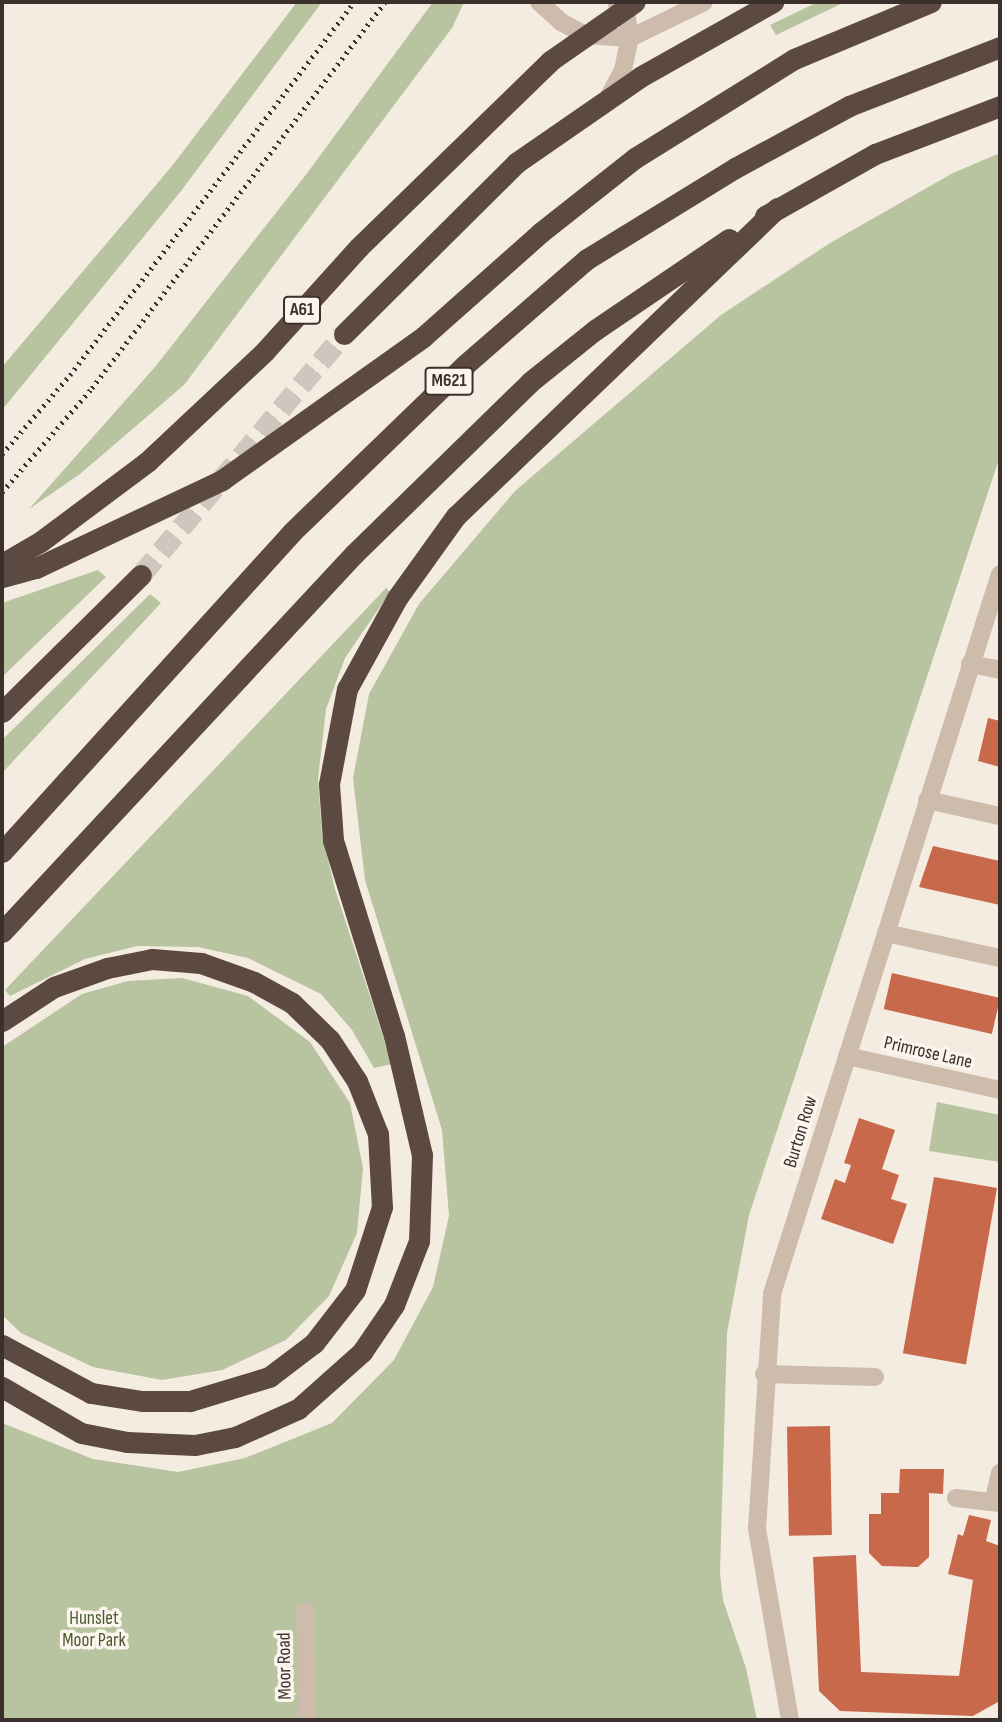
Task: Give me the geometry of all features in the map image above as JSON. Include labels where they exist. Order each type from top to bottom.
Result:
[{"type":"highway","name":"A61","points":[[344,334],[516,163],[607,100],[773,2]]},
{"type":"highway","points":[[2,577],[36,568],[222,480],[423,337],[540,233],[635,158],[794,59],[931,2]]},
{"type":"highway","name":"A61","points":[[2,564],[40,542],[147,462],[265,351],[430,175],[550,61],[626,4]]},
{"type":"highway","name":"M621","points":[[2,852],[292,532],[466,364],[587,259],[735,168],[849,106],[1000,47]]},
{"type":"highway","points":[[2,932],[354,554],[530,382],[595,330],[777,208],[875,154],[1000,106]]},
{"type":"highway","points":[[2,1387],[81,1433],[127,1442],[195,1445],[234,1437],[298,1409],[362,1352],[394,1305],[419,1241],[422,1155],[394,1037],[333,839],[329,784],[347,689],[397,598],[456,516],[777,208]]},
{"type":"highway","points":[[2,712],[141,575]]},
{"type":"highway","points":[[2,1021],[54,988],[107,968],[152,959],[201,963],[254,982],[292,1003],[330,1040],[357,1081],[378,1134],[382,1207],[355,1290],[314,1343],[269,1377],[190,1401],[142,1401],[91,1393],[2,1345]]},
{"type":"street","points":[[539,2],[561,22],[585,34],[630,38],[704,2]]},
{"type":"street","points":[[607,100],[624,70],[630,38],[626,4]]},
{"type":"street","name":"Burton Row","points":[[790,1720],[757,1529],[764,1374],[772,1294],[1000,574]]},
{"type":"street","points":[[970,664],[1000,670]]},
{"type":"street","points":[[927,800],[1000,816]]},
{"type":"street","points":[[886,933],[1000,958]]},
{"type":"street","name":"Primrose Lane","points":[[847,1056],[1000,1090]]},
{"type":"street","points":[[764,1374],[875,1377]]},
{"type":"street","points":[[956,1498],[997,1501],[1000,1473]]},
{"type":"street","name":"Moor Road","points":[[305,1611],[307,1720]]},
{"type":"green space","points":[[297,2],[322,2],[181,191],[2,410],[2,367],[172,166]]},
{"type":"green space","points":[[433,2],[464,2],[452,28],[184,385],[80,474],[29,509],[155,367],[308,172]]},
{"type":"green space","points":[[818,2],[845,2],[776,35],[770,25]]},
{"type":"green space","name":"Hunslet Moor Park","points":[[1000,153],[1000,456],[749,1215],[727,1333],[720,1573],[723,1600],[746,1668],[757,1720],[2,1720],[2,1423],[93,1459],[178,1472],[245,1458],[332,1423],[394,1360],[433,1287],[449,1216],[442,1130],[365,880],[353,778],[369,694],[419,604],[515,491],[721,315],[830,243],[953,173]]},
{"type":"green space","points":[[98,570],[106,577],[2,677],[2,603]]},
{"type":"green space","points":[[386,588],[390,592],[345,658],[326,709],[318,779],[322,834],[335,889],[392,1064],[374,1068],[352,1030],[321,994],[248,958],[198,947],[137,946],[85,959],[10,996],[5,990]]},
{"type":"green space","points":[[150,594],[161,603],[2,773],[2,740]]},
{"type":"green space","points":[[182,978],[248,996],[310,1042],[350,1103],[363,1168],[357,1233],[329,1296],[286,1340],[222,1370],[162,1380],[93,1367],[21,1333],[2,1315],[2,1047],[82,994],[128,981]]},
{"type":"green space","points":[[937,1102],[1000,1115],[1000,1162],[929,1151]]},
{"type":"building","points":[[988,718],[1000,721],[1000,767],[978,761]]},
{"type":"building","points":[[933,846],[1000,861],[1000,905],[919,887]]},
{"type":"building","points":[[892,973],[1000,998],[992,1034],[884,1009]]},
{"type":"building","points":[[859,1118],[895,1130],[882,1169],[899,1175],[891,1199],[907,1204],[893,1244],[821,1219],[835,1179],[845,1183],[851,1165],[844,1163]]},
{"type":"building","points":[[934,1177],[997,1188],[966,1364],[903,1353]]},
{"type":"building","points":[[830,1426],[832,1535],[789,1536],[787,1427]]},
{"type":"building","points":[[900,1469],[944,1469],[943,1494],[929,1493],[929,1557],[918,1567],[882,1566],[869,1553],[869,1514],[881,1514],[881,1493],[899,1493]]},
{"type":"building","points":[[969,1515],[991,1520],[986,1541],[1000,1546],[998,1702],[973,1716],[840,1711],[819,1691],[813,1557],[856,1555],[861,1672],[959,1676],[973,1580],[948,1574],[958,1534],[963,1536]]},
{"type":"tunnel","points":[[141,575],[344,334]]},
{"type":"railway","points":[[2,454],[70,375],[354,2]]},
{"type":"railway","points":[[2,492],[92,388],[385,2]]}]
